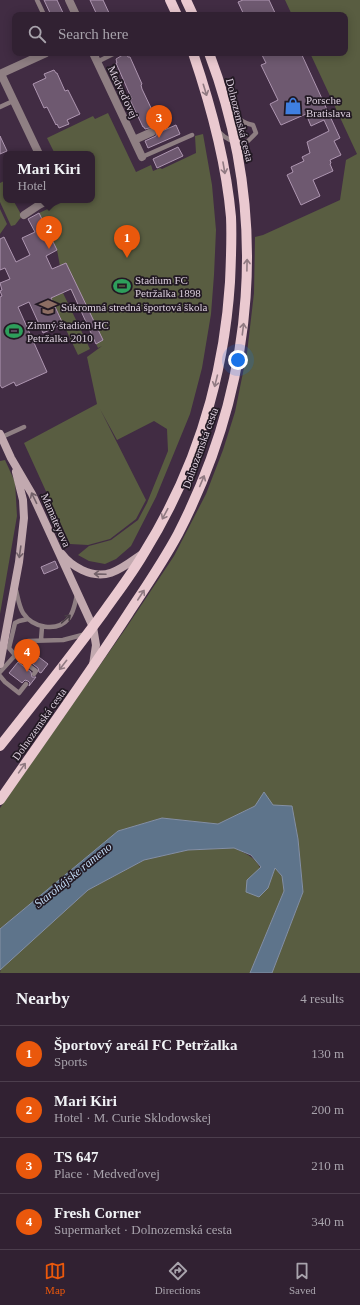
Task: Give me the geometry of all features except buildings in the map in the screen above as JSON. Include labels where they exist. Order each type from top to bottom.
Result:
[{"type":"main road","points":[[170,0],[176,12]]},
{"type":"main road","points":[[187,1],[192,12]]},
{"type":"main road","name":"Dolnozemská cesta","points":[[0,746],[90,631],[146,551],[168,510],[198,443],[206,418],[216,382],[226,329],[231,261],[231,224],[225,170],[216,130],[194,56]]},
{"type":"main road","name":"Dolnozemská cesta","points":[[0,800],[93,668],[175,539],[203,479],[224,422],[238,361],[246,304],[247,233],[239,158],[240,143],[210,56]]},
{"type":"street","points":[[69,0],[75,12]]},
{"type":"street","points":[[38,151],[0,74],[39,56]]},
{"type":"street","name":"Medveďovej","points":[[94,56],[142,157]]},
{"type":"street","points":[[134,140],[152,132]]},
{"type":"street","points":[[24,215],[43,203]]},
{"type":"street","name":"Mamateyova","points":[[0,664],[15,584],[24,510],[22,490],[1,435]]},
{"type":"street","name":"Mamateyova","points":[[11,458],[32,494],[77,594],[96,645],[93,668]]},
{"type":"street","points":[[56,546],[65,558],[73,565],[90,573],[99,574],[109,574],[119,570],[146,551]]},
{"type":"lane","points":[[37,0],[43,12]]},
{"type":"lane","points":[[97,62],[109,56]]},
{"type":"lane","points":[[216,130],[227,140],[240,143],[248,141],[256,133],[253,125],[244,123],[240,120],[225,100]]},
{"type":"lane","points":[[0,107],[14,101]]},
{"type":"lane","points":[[142,157],[192,135]]},
{"type":"lane","points":[[1,435],[24,427]]},
{"type":"lane","points":[[15,584],[19,605],[23,614],[35,624],[42,627],[55,626],[68,620],[75,607],[77,594]]},
{"type":"lane","points":[[28,619],[19,620],[14,626],[9,648],[15,655],[36,671],[34,674]]},
{"type":"lane","points":[[41,640],[42,627]]},
{"type":"lane","points":[[0,672],[28,641],[63,640],[90,631]]},
{"type":"lane","points":[[0,676],[19,693],[26,684]]},
{"type":"green space","points":[[285,0],[360,0],[360,973],[272,973],[303,892],[298,839],[292,807],[255,806],[218,824],[162,818],[118,831],[0,929],[0,808],[126,628],[174,556],[206,494],[223,450],[235,412],[247,353],[254,293],[255,237],[263,235],[340,200],[346,160],[357,154],[311,56],[348,56],[348,12],[291,12]]},
{"type":"green space","points":[[108,113],[136,172],[151,165],[153,171],[160,168],[162,169],[196,153],[195,136],[203,134],[212,185],[216,230],[211,314],[202,368],[190,414],[156,497],[131,546],[116,559],[105,564],[89,561],[78,555],[89,546],[111,540],[138,520],[147,503],[168,451],[167,429],[154,421],[117,440],[100,409],[146,500],[136,519],[110,539],[88,545],[70,544],[24,443],[97,404],[87,357],[102,346],[98,348],[60,266],[57,250],[39,213],[61,203],[95,203],[95,151],[54,151],[47,138],[93,116],[95,119]]},
{"type":"green space","points":[[3,182],[3,203],[15,203],[22,216],[15,225],[11,226],[0,202],[0,183]]},
{"type":"green space","points":[[0,209],[7,224],[0,234]]},
{"type":"green space","points":[[63,293],[90,349],[78,355],[51,298]]},
{"type":"green space","points":[[5,460],[15,482],[17,516],[0,614],[0,461]]},
{"type":"green space","points":[[234,848],[249,855],[257,863],[268,888],[275,868],[282,876],[284,891],[250,973],[0,973],[1,968],[88,890],[144,860],[188,850]]},
{"type":"water","name":"Starohájske rameno","points":[[264,792],[273,805],[292,806],[298,839],[303,892],[272,973],[250,973],[284,891],[282,876],[275,868],[268,888],[259,897],[246,892],[247,880],[261,867],[251,855],[234,848],[188,850],[144,860],[88,890],[0,970],[0,929],[118,831],[162,818],[218,824],[255,806]]},
{"type":"place","name":"Porsche Bratislava","points":[[293,106]]},
{"type":"place","name":"TS 647","points":[[159,138]]},
{"type":"place","name":"Mari Kiri","points":[[49,249]]},
{"type":"place","name":"Športový areál FC Petržalka","points":[[127,258]]},
{"type":"place","name":"Stadium FC Petržalka 1898","points":[[122,286]]},
{"type":"place","name":"Súkromná stredná športová škola","points":[[48,307]]},
{"type":"place","name":"Zimný štadión HC Petržalka 2010","points":[[14,331]]},
{"type":"place","name":"Fresh Corner","points":[[27,672]]}]
